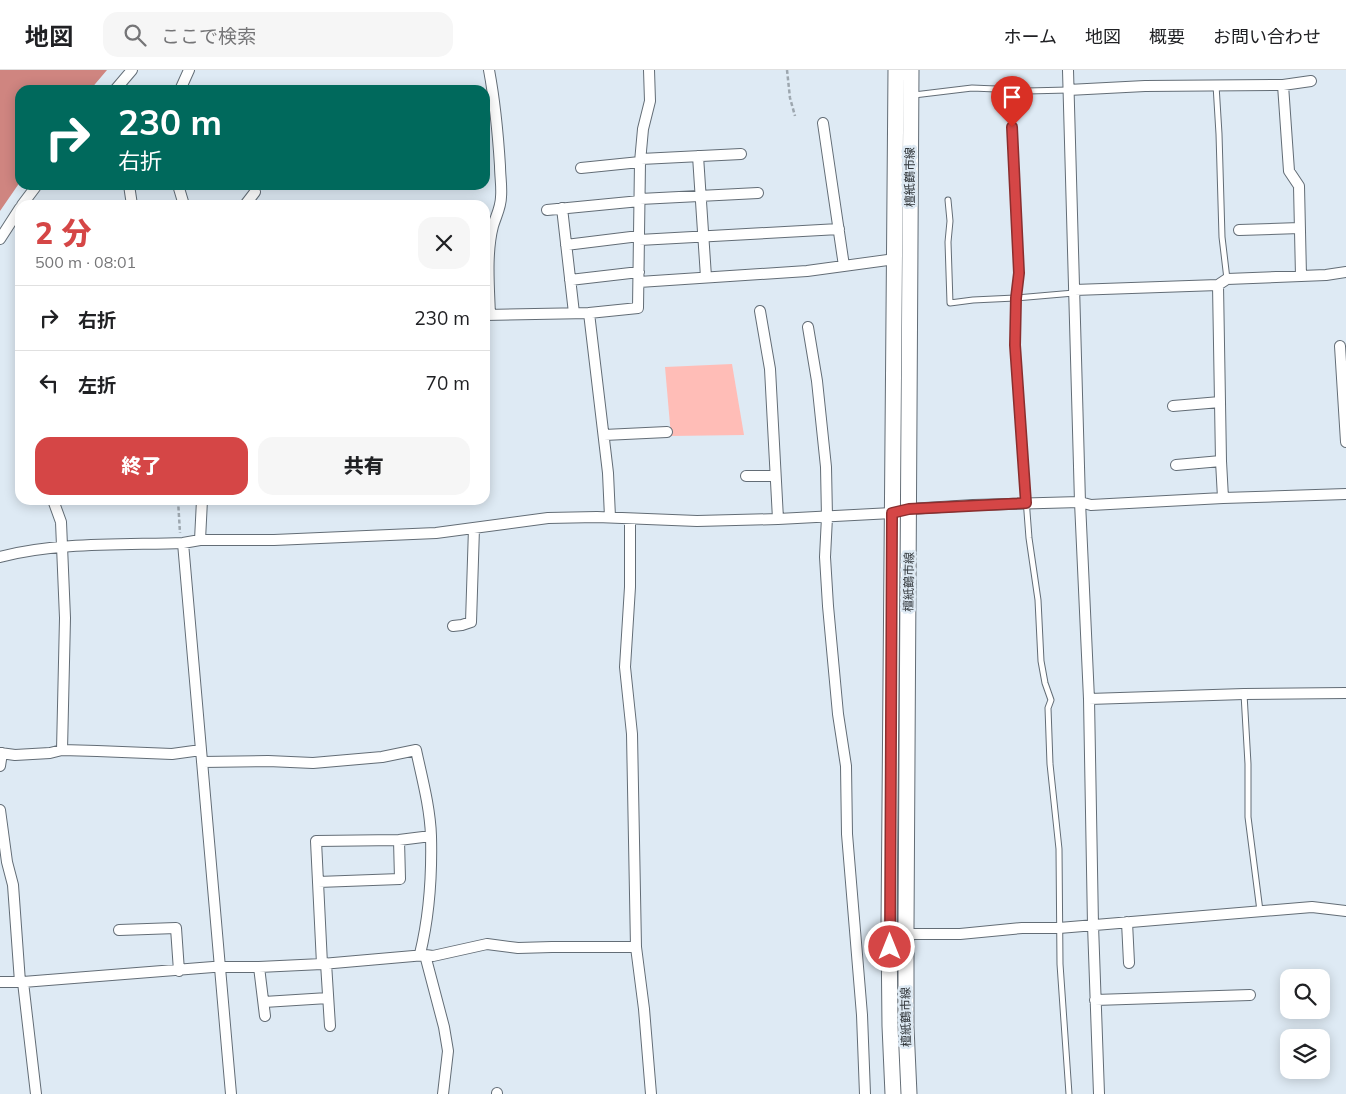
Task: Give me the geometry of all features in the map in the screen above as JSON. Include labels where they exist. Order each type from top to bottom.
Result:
[{"type":"main road","name":"檀紙鶴市線","points":[[892,1094],[890,956],[896,70]]},
{"type":"main road","name":"檀紙鶴市線","points":[[909,1094],[906,1027],[906,934],[911,70]]},
{"type":"street","points":[[119,85],[132,70]]},
{"type":"street","points":[[182,85],[189,70]]},
{"type":"street","points":[[489,70],[499,148],[501,197],[493,226],[490,264]]},
{"type":"street","points":[[490,315],[590,313],[638,308],[641,160],[643,129],[650,100],[649,70]]},
{"type":"street","points":[[1068,70],[1080,502],[1089,699],[1093,925],[1099,1094]]},
{"type":"street","points":[[1068,90],[1145,86],[1283,85],[1311,81]]},
{"type":"street","points":[[1283,85],[1289,172],[1299,186],[1302,276]]},
{"type":"street","points":[[823,123],[844,266]]},
{"type":"street","points":[[581,168],[641,160],[741,154]]},
{"type":"street","points":[[698,156],[706,277]]},
{"type":"street","points":[[249,200],[256,192]]},
{"type":"street","points":[[547,210],[640,200],[758,193]]},
{"type":"street","points":[[562,208],[574,313]]},
{"type":"street","points":[[0,239],[15,215]]},
{"type":"street","points":[[566,244],[639,238],[839,228]]},
{"type":"street","points":[[1239,230],[1300,228]]},
{"type":"street","points":[[570,280],[706,277],[807,271],[894,259]]},
{"type":"street","points":[[1074,292],[1218,285],[1227,278],[1302,276],[1346,272]]},
{"type":"street","points":[[1218,285],[1220,461],[1223,498]]},
{"type":"street","points":[[760,311],[770,369],[778,519]]},
{"type":"street","points":[[590,313],[608,473],[610,517]]},
{"type":"street","points":[[808,327],[817,380],[826,468],[827,517],[825,557],[828,606],[838,714],[846,766],[847,834],[862,1015],[865,1094]]},
{"type":"street","points":[[1340,346],[1346,442]]},
{"type":"street","points":[[1173,406],[1220,402]]},
{"type":"street","points":[[604,435],[667,432]]},
{"type":"street","points":[[1176,465],[1220,461]]},
{"type":"street","points":[[746,476],[775,476]]},
{"type":"street","points":[[0,557],[20,551],[62,547],[183,543],[200,540],[274,540],[436,534],[548,518],[610,517],[696,521],[778,519],[892,513],[909,509],[1026,503],[1080,502],[1091,505],[1346,494]]},
{"type":"street","points":[[55,505],[61,522],[65,618],[62,750]]},
{"type":"street","points":[[200,540],[202,505]]},
{"type":"street","points":[[630,519],[630,587],[625,667],[632,734],[636,946],[644,1009],[650,1094]]},
{"type":"street","points":[[454,626],[471,622],[474,528]]},
{"type":"street","points":[[183,543],[231,1094]]},
{"type":"street","points":[[1089,699],[1244,694],[1346,694]]},
{"type":"street","points":[[0,766],[1,753],[15,755],[42,754],[62,750],[172,754],[200,750]]},
{"type":"street","points":[[202,762],[268,761],[313,763],[382,757],[416,750],[426,792],[431,836],[430,895],[422,954],[444,1027],[448,1051],[443,1094]]},
{"type":"street","points":[[0,810],[7,862],[13,885],[22,982],[36,1094]]},
{"type":"street","points":[[330,1026],[316,841],[399,840],[431,836]]},
{"type":"street","points":[[318,882],[400,879],[399,840]]},
{"type":"street","points":[[906,934],[960,934],[1022,928],[1059,928],[1312,907],[1346,912]]},
{"type":"street","points":[[1127,922],[1129,963]]},
{"type":"street","points":[[119,930],[176,928],[179,971]]},
{"type":"street","points":[[0,982],[22,982],[219,967],[259,967],[324,963],[422,954],[433,956],[487,944],[518,948],[636,946]]},
{"type":"street","points":[[259,967],[264,1016]]},
{"type":"street","points":[[1095,1000],[1250,995]]},
{"type":"street","points":[[264,1002],[328,998]]},
{"type":"lane","points":[[1216,85],[1222,237],[1227,278]]},
{"type":"lane","points":[[911,96],[972,88],[996,89],[1010,94],[1027,91],[1068,90]]},
{"type":"lane","points":[[1010,94],[1019,273],[1016,298],[1015,345],[1026,503],[1038,600],[1041,661],[1050,700],[1048,708],[1050,764],[1060,849],[1059,928],[1069,1094]]},
{"type":"lane","points":[[948,200],[950,221],[948,242],[950,303],[1074,292]]},
{"type":"lane","points":[[1244,694],[1248,764],[1248,817],[1260,911]]},
{"type":"path","points":[[787,70],[790,98],[795,116]]},
{"type":"path","points":[[178,505],[183,543]]},
{"type":"shaded area","points":[[0,70],[107,70],[94,85],[15,85],[15,189],[0,211]]},
{"type":"shaded area","points":[[732,364],[744,435],[671,436],[665,367]]},
{"type":"route","points":[[890,947],[892,513],[909,509],[1026,503],[1015,345],[1016,298],[1019,273],[1012,127]]}]
